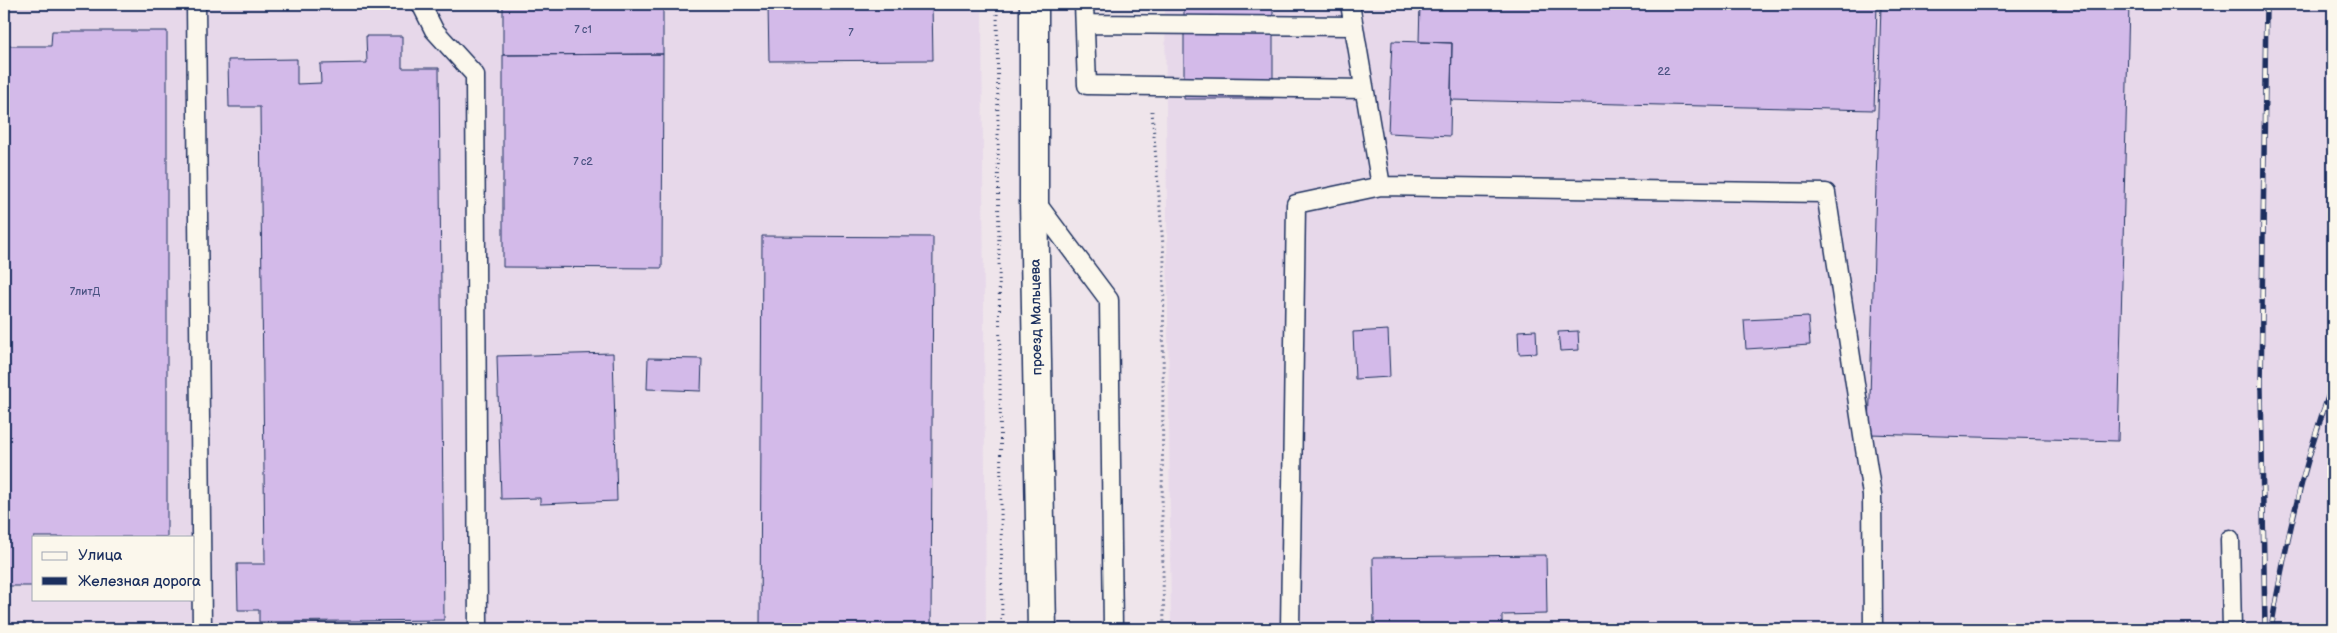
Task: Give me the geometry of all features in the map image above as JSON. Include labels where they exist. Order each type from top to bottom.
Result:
[{"type":"street","name":"проезд Мальцева","points":[[1034,4],[1034,201],[1042,629]]},
{"type":"lane","points":[[196,4],[202,629]]},
{"type":"lane","points":[[422,4],[434,30],[475,75],[478,629]]},
{"type":"lane","points":[[1084,4],[1087,85],[1364,89]]},
{"type":"lane","points":[[1350,4],[1381,186]]},
{"type":"lane","points":[[1085,24],[1354,26]]},
{"type":"lane","points":[[1290,629],[1296,204],[1381,186],[1826,192],[1872,495],[1873,629]]},
{"type":"lane","points":[[1034,201],[1109,300],[1113,629]]},
{"type":"lane","points":[[2230,539],[2232,629]]},
{"type":"path","points":[[997,4],[1002,629]]},
{"type":"path","points":[[1150,86],[1164,258],[1162,517],[1164,629]]},
{"type":"shaded area","points":[[4,4],[982,4],[986,629],[4,629]]},
{"type":"shaded area","points":[[1165,4],[2333,4],[2333,629],[1171,629]]},
{"type":"building","points":[[503,4],[663,4],[663,54],[503,55]]},
{"type":"building","points":[[768,4],[932,4],[933,60],[769,61]]},
{"type":"building","points":[[1420,4],[1877,4],[1874,110],[1451,100],[1452,43],[1419,42]]},
{"type":"building","points":[[1881,4],[2129,4],[2118,441],[1869,434]]},
{"type":"building","points":[[1184,7],[1273,7],[1273,99],[1184,99]]},
{"type":"building","points":[[52,31],[167,31],[167,536],[32,536],[32,586],[4,586],[4,46],[51,46]]},
{"type":"building","points":[[366,36],[402,36],[402,68],[439,68],[444,620],[259,622],[259,610],[238,610],[237,564],[265,564],[260,107],[229,107],[228,60],[297,59],[297,84],[321,83],[320,64],[367,63]]},
{"type":"building","points":[[1392,41],[1452,43],[1450,136],[1388,133]]},
{"type":"building","points":[[663,54],[662,268],[503,267],[503,55]]},
{"type":"building","points":[[762,236],[933,237],[931,629],[760,629]]},
{"type":"building","points":[[1808,317],[1810,345],[1746,349],[1744,320]]},
{"type":"building","points":[[1388,330],[1390,377],[1355,379],[1353,332]]},
{"type":"building","points":[[1536,330],[1537,353],[1519,354],[1518,331]]},
{"type":"building","points":[[1578,331],[1579,350],[1560,351],[1558,332]]},
{"type":"building","points":[[613,353],[617,501],[540,504],[540,498],[501,499],[497,356]]},
{"type":"building","points":[[648,358],[702,359],[701,391],[647,389]]},
{"type":"building","points":[[1546,555],[1547,614],[1502,615],[1502,629],[1374,629],[1373,557]]},
{"type":"railway","points":[[2265,629],[2261,388],[2266,4]]},
{"type":"railway","points":[[2271,629],[2282,566],[2296,504],[2322,413],[2333,383]]}]
